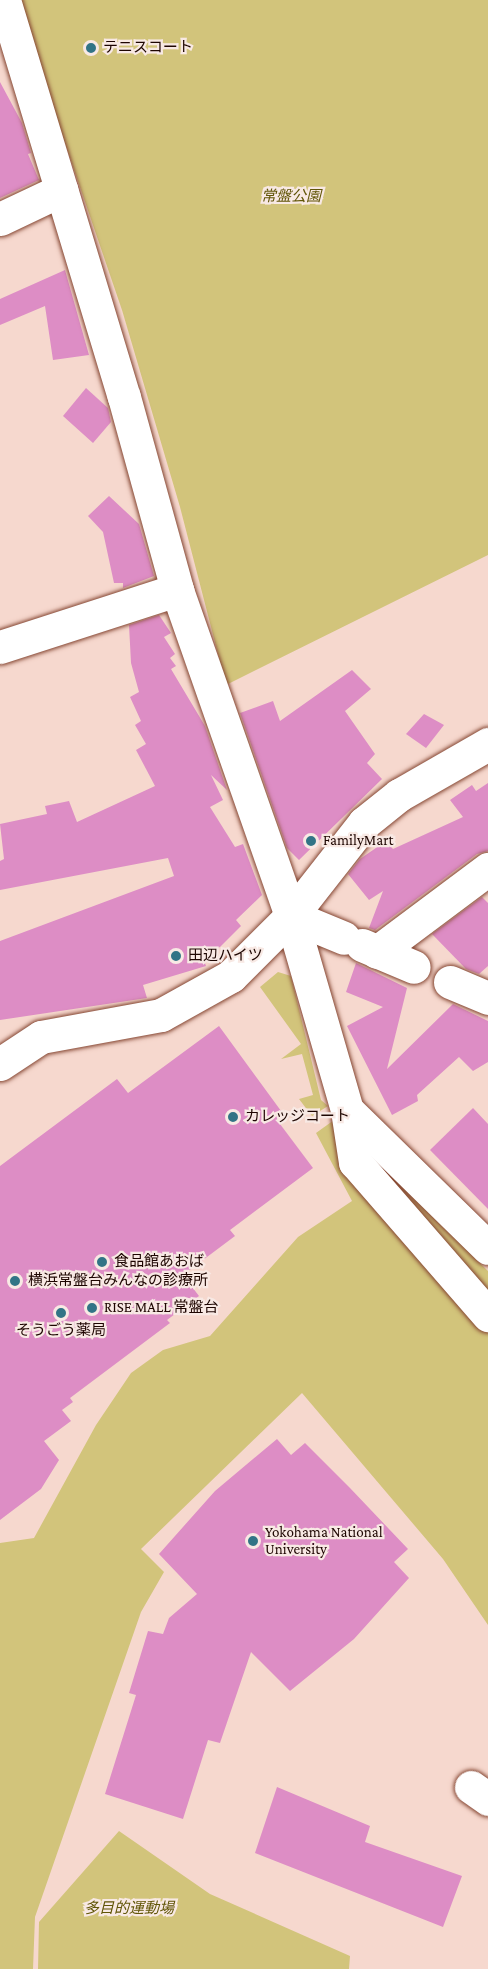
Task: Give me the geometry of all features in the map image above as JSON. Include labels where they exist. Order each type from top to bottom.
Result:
[{"type":"street","points":[[4,0],[177,590],[291,916],[347,1110],[355,1162],[488,1315]]},
{"type":"street","points":[[0,219],[61,190]]},
{"type":"street","points":[[0,647],[177,590]]},
{"type":"street","points":[[0,1064],[41,1037],[161,1016],[231,976],[291,916],[364,824],[399,795],[488,744]]},
{"type":"street","points":[[361,945],[488,869]]},
{"type":"street","points":[[291,916],[414,967]]},
{"type":"street","points":[[450,982],[488,998]]},
{"type":"street","points":[[347,1110],[488,1248]]},
{"type":"green space","name":"常盤公園","points":[[16,0],[488,0],[488,555],[226,685],[180,507],[122,310]]},
{"type":"green space","points":[[278,972],[291,976],[321,1100],[328,1106],[312,1116],[299,1099],[313,1095],[302,1054],[281,1059],[301,1044],[260,987]]},
{"type":"green space","points":[[341,1115],[362,1148],[488,1271],[488,1625],[443,1559],[302,1393],[141,1549],[164,1572],[141,1612],[35,1917],[33,1969],[0,1969],[0,1543],[34,1538],[96,1425],[131,1373],[163,1350],[210,1336],[298,1237],[352,1201],[316,1133]]},
{"type":"green space","name":"多目的運動場","points":[[119,1831],[210,1894],[350,1956],[349,1969],[38,1969],[39,1922]]},
{"type":"building","points":[[0,82],[22,123],[31,153],[28,154],[39,180],[0,198]]},
{"type":"building","points":[[65,270],[89,355],[53,360],[45,306],[0,325],[0,299]]},
{"type":"building","points":[[86,388],[108,408],[111,422],[93,443],[63,416]]},
{"type":"building","points":[[109,496],[139,524],[154,576],[123,588],[123,583],[114,583],[103,532],[88,516]]},
{"type":"building","points":[[159,615],[171,633],[164,637],[175,654],[170,658],[176,666],[171,669],[205,726],[227,790],[211,775],[223,800],[210,807],[235,847],[243,844],[262,895],[236,920],[241,926],[220,947],[202,955],[206,966],[143,985],[147,998],[0,1020],[0,941],[174,876],[168,858],[0,890],[0,861],[4,859],[0,824],[47,814],[45,806],[69,801],[77,822],[155,786],[136,750],[146,744],[135,725],[141,721],[130,697],[139,692],[131,663],[129,625]]},
{"type":"building","points":[[352,670],[371,689],[345,711],[375,754],[367,763],[382,779],[299,860],[287,848],[240,713],[273,701],[280,721]]},
{"type":"building","points":[[424,714],[444,725],[426,748],[406,734]]},
{"type":"building","points":[[488,783],[488,851],[477,854],[375,930],[369,928],[383,891],[369,900],[348,874],[360,859],[386,841],[393,849],[463,817],[450,800],[472,785],[476,791]]},
{"type":"building","points":[[482,897],[488,903],[488,966],[479,974],[466,969],[432,934]]},
{"type":"building","points":[[356,963],[407,988],[387,1069],[453,1004],[488,1021],[488,1062],[473,1071],[459,1057],[417,1095],[418,1101],[392,1115],[347,1026],[383,1007],[346,992]]},
{"type":"building","name":"RISE MALL 常盤台","points":[[219,1026],[284,1115],[277,1120],[313,1168],[230,1230],[235,1236],[183,1275],[199,1296],[167,1320],[170,1323],[70,1398],[73,1402],[62,1410],[71,1421],[44,1441],[59,1460],[41,1489],[0,1520],[0,1166],[117,1079],[128,1093]]},
{"type":"building","points":[[473,1108],[488,1124],[488,1209],[430,1150]]},
{"type":"building","points":[[277,1439],[291,1455],[305,1443],[408,1549],[394,1562],[409,1578],[354,1639],[290,1691],[251,1652],[220,1743],[208,1740],[183,1819],[105,1794],[136,1695],[129,1693],[148,1631],[163,1634],[169,1618],[197,1594],[159,1554],[215,1491]]},
{"type":"building","points":[[277,1787],[370,1826],[365,1842],[462,1876],[443,1927],[255,1853]]},
{"type":"place","name":"テニスコート","points":[[91,48]]},
{"type":"place","name":"FamilyMart","points":[[311,841]]},
{"type":"place","name":"田辺ハイツ","points":[[176,956]]},
{"type":"place","name":"カレッジコート","points":[[233,1117]]},
{"type":"place","name":"食品館あおば","points":[[102,1262]]},
{"type":"place","name":"横浜常盤台みんなの診療所","points":[[15,1281]]},
{"type":"place","name":"RISE MALL 常盤台","points":[[92,1308]]},
{"type":"place","name":"そうごう薬局","points":[[61,1313]]},
{"type":"place","name":"Yokohama National University","points":[[253,1541]]}]
